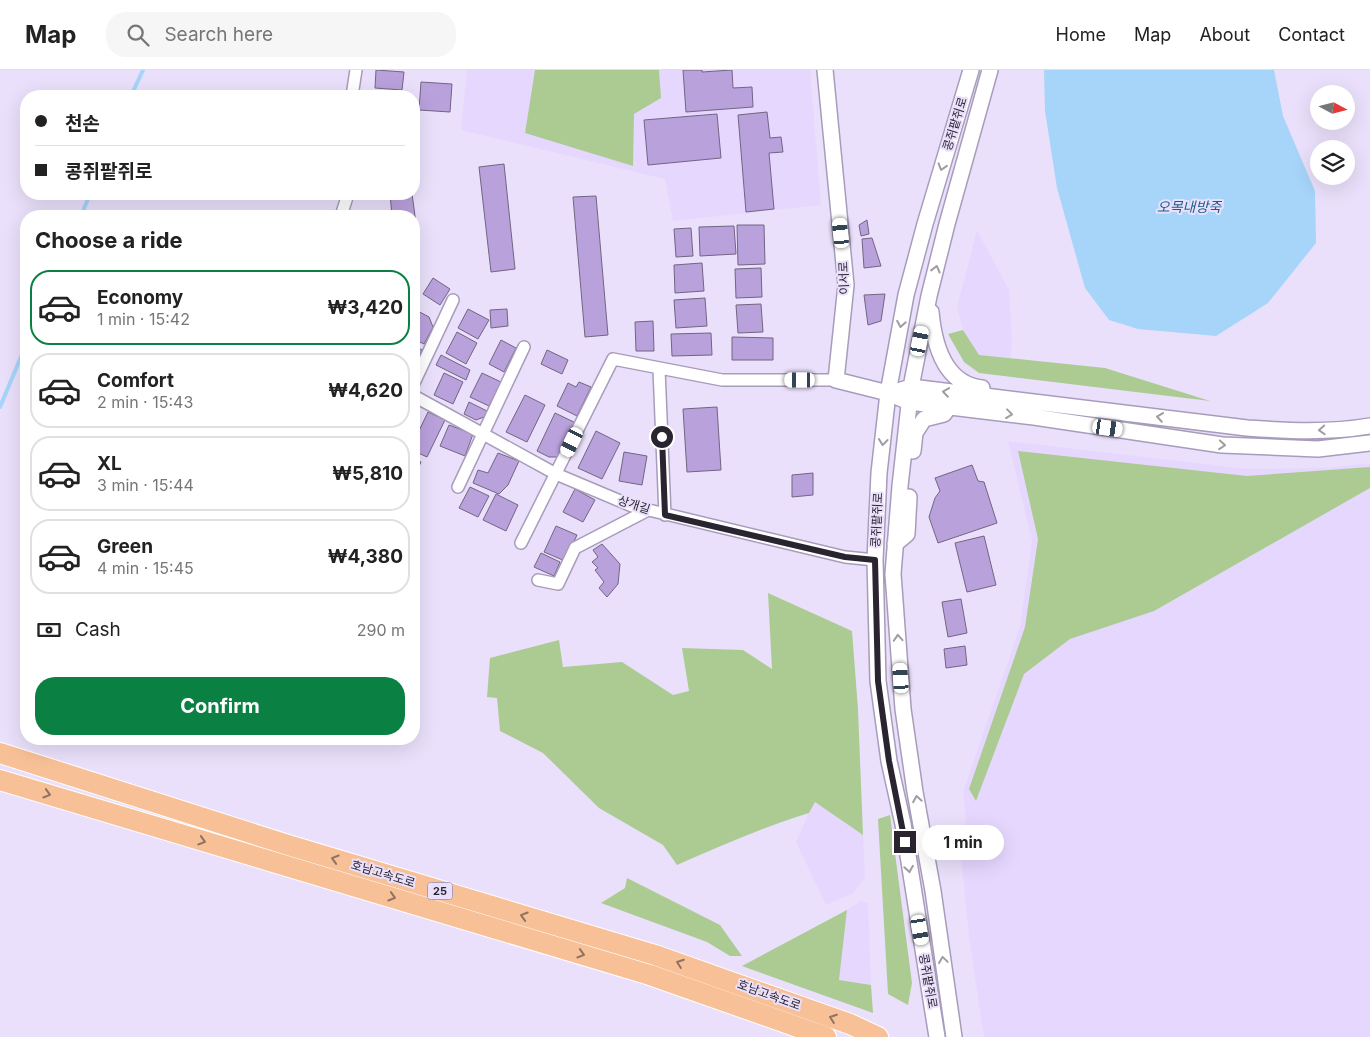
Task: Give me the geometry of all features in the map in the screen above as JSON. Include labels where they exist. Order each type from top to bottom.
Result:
[{"type":"highway","name":"호남고속도로","points":[[0,753],[288,845],[655,955],[850,1024],[878,1037]]},
{"type":"highway","name":"호남고속도로","points":[[0,780],[650,974],[826,1037]]},
{"type":"main road","name":"이서로","points":[[825,70],[846,286],[836,380]]},
{"type":"main road","name":"콩쥐팥쥐로","points":[[937,1037],[903,824],[889,761],[876,643],[875,560],[879,473],[888,393],[906,295],[971,70]]},
{"type":"main road","name":"콩쥐팥쥐로","points":[[954,1037],[933,891],[915,792],[903,709],[893,574],[910,394],[929,296],[990,70]]},
{"type":"main road","points":[[929,296],[937,348],[952,374],[973,387],[982,388],[980,396]]},
{"type":"main road","points":[[836,380],[888,393],[980,396],[1068,405],[1192,422],[1298,432],[1370,426]]},
{"type":"main road","points":[[910,394],[949,407],[1034,417],[1222,445],[1318,449],[1370,443]]},
{"type":"main road","points":[[895,544],[908,534],[910,480],[915,433],[924,419],[944,414],[949,407]]},
{"type":"main road","points":[[1190,441],[1192,422]]},
{"type":"street","points":[[353,90],[356,70]]},
{"type":"street","points":[[420,370],[453,300]]},
{"type":"street","points":[[458,487],[524,348]]},
{"type":"street","points":[[521,544],[613,359],[722,380],[836,380]]},
{"type":"street","points":[[660,369],[665,515]]},
{"type":"street","name":"상개길","points":[[420,399],[556,474],[632,506],[845,557],[875,560]]},
{"type":"street","points":[[538,580],[558,584],[575,548],[648,510]]},
{"type":"shaded area","points":[[467,70],[810,70],[821,205],[673,221],[665,179],[461,130]]},
{"type":"shaded area","points":[[977,230],[1009,290],[1012,343],[1010,358],[978,355],[963,330],[957,307]]},
{"type":"shaded area","points":[[1008,441],[1247,469],[1326,468],[1370,463],[1370,1037],[984,1037],[969,936],[961,855],[966,820],[963,792],[1020,627],[1032,541]]},
{"type":"shaded area","points":[[814,801],[863,835],[865,878],[853,893],[826,905],[796,842]]},
{"type":"shaded area","points":[[861,901],[868,903],[871,985],[839,980],[847,910]]},
{"type":"green space","points":[[535,70],[659,70],[661,98],[634,114],[633,166],[525,133]]},
{"type":"green space","points":[[963,330],[979,355],[1105,368],[1210,401],[979,373],[964,362],[948,334]]},
{"type":"green space","points":[[1018,451],[1247,476],[1370,467],[1370,488],[1154,611],[1070,639],[1024,674],[976,801],[969,789],[1025,627],[1038,539]]},
{"type":"green space","points":[[768,593],[852,631],[858,709],[863,835],[815,802],[809,813],[758,831],[677,865],[663,845],[599,808],[543,753],[500,731],[497,698],[487,697],[490,658],[559,640],[563,667],[622,662],[673,695],[689,691],[682,648],[743,650],[772,669]]},
{"type":"green space","points":[[890,815],[912,983],[908,1005],[888,994],[878,819]]},
{"type":"green space","points":[[627,878],[720,925],[742,956],[730,956],[707,942],[601,903],[625,888]]},
{"type":"green space","points":[[847,910],[839,980],[871,985],[873,1013],[742,966]]},
{"type":"water","name":"오목내방죽","points":[[1044,70],[1274,70],[1283,116],[1310,179],[1310,185],[1312,185],[1315,191],[1316,243],[1268,303],[1216,336],[1138,329],[1109,320],[1085,288],[1057,188],[1045,111]]},
{"type":"building","points":[[376,70],[404,72],[402,90],[375,88]]},
{"type":"building","points":[[683,70],[702,70],[702,72],[732,70],[733,88],[752,87],[753,107],[686,112]]},
{"type":"building","points":[[421,82],[452,84],[450,112],[420,110]]},
{"type":"building","points":[[767,112],[770,138],[781,137],[783,152],[769,153],[774,209],[746,212],[738,115]]},
{"type":"building","points":[[717,114],[721,158],[648,165],[644,120]]},
{"type":"building","points":[[504,164],[515,269],[491,272],[479,167]]},
{"type":"building","points":[[596,196],[608,335],[585,337],[573,197]]},
{"type":"building","points":[[391,200],[413,200],[414,210],[391,210]]},
{"type":"building","points":[[867,220],[869,234],[861,236],[859,225]]},
{"type":"building","points":[[737,225],[764,225],[765,264],[738,265]]},
{"type":"building","points":[[734,226],[736,254],[700,256],[699,227]]},
{"type":"building","points":[[691,228],[693,256],[676,257],[674,229]]},
{"type":"building","points":[[872,238],[881,266],[864,268],[862,239]]},
{"type":"building","points":[[702,263],[704,291],[675,293],[674,265]]},
{"type":"building","points":[[761,268],[762,297],[736,298],[735,269]]},
{"type":"building","points":[[433,278],[450,289],[440,305],[423,294]]},
{"type":"building","points":[[885,294],[881,321],[868,325],[864,295]]},
{"type":"building","points":[[705,298],[707,326],[676,328],[674,300]]},
{"type":"building","points":[[761,304],[763,332],[738,333],[736,305]]},
{"type":"building","points":[[468,309],[489,320],[478,339],[458,328]]},
{"type":"building","points":[[507,309],[508,326],[491,328],[490,310]]},
{"type":"building","points":[[420,312],[429,317],[433,327],[424,344],[420,342]]},
{"type":"building","points":[[653,321],[654,351],[636,351],[635,322]]},
{"type":"building","points":[[457,332],[477,343],[466,364],[446,353]]},
{"type":"building","points":[[711,333],[712,355],[672,356],[671,334]]},
{"type":"building","points":[[732,337],[773,338],[773,360],[732,360]]},
{"type":"building","points":[[501,340],[516,348],[504,372],[489,364]]},
{"type":"building","points":[[547,350],[568,360],[562,374],[541,364]]},
{"type":"building","points":[[441,355],[470,370],[466,380],[436,365]]},
{"type":"building","points":[[444,373],[463,382],[453,404],[434,395]]},
{"type":"building","points":[[482,373],[501,382],[489,406],[470,397]]},
{"type":"building","points":[[579,382],[591,387],[577,416],[557,406],[568,383],[576,387]]},
{"type":"building","points":[[525,395],[545,405],[527,442],[506,432]]},
{"type":"building","points":[[469,402],[487,411],[484,417],[476,420],[464,414]]},
{"type":"building","points":[[717,407],[721,470],[687,472],[683,409]]},
{"type":"building","points":[[428,412],[445,420],[427,457],[420,454],[420,429]]},
{"type":"building","points":[[555,413],[576,423],[560,457],[549,457],[537,451]]},
{"type":"building","points":[[449,425],[473,434],[465,456],[440,446]]},
{"type":"building","points":[[596,431],[620,443],[602,479],[578,468]]},
{"type":"building","points":[[624,452],[647,456],[642,485],[619,481]]},
{"type":"building","points":[[498,453],[519,461],[508,485],[499,494],[473,483],[478,470],[488,473]]},
{"type":"building","points":[[972,465],[978,481],[984,482],[997,523],[938,543],[929,517],[935,498],[940,491],[935,478]]},
{"type":"building","points":[[813,473],[813,495],[792,497],[792,475]]},
{"type":"building","points":[[470,487],[489,496],[478,517],[459,508]]},
{"type":"building","points":[[575,489],[595,500],[583,522],[563,512]]},
{"type":"building","points":[[496,494],[518,505],[506,531],[483,520]]},
{"type":"building","points":[[556,526],[577,535],[565,561],[544,552]]},
{"type":"building","points":[[984,536],[996,585],[967,592],[955,543]]},
{"type":"building","points":[[602,544],[620,564],[618,584],[607,597],[599,588],[604,582],[595,570],[598,568],[592,562],[598,557],[593,550]]},
{"type":"building","points":[[541,553],[560,562],[554,576],[534,567]]},
{"type":"building","points":[[961,599],[967,633],[948,637],[942,602]]},
{"type":"building","points":[[965,646],[967,665],[946,668],[944,649]]},
{"type":"waterway","points":[[134,90],[143,70]]},
{"type":"waterway","points":[[83,210],[88,200]]},
{"type":"waterway","points":[[0,407],[20,359]]},
{"type":"route","points":[[662,437],[665,515],[845,557],[875,560],[878,681],[889,761],[903,824],[905,842]]}]
